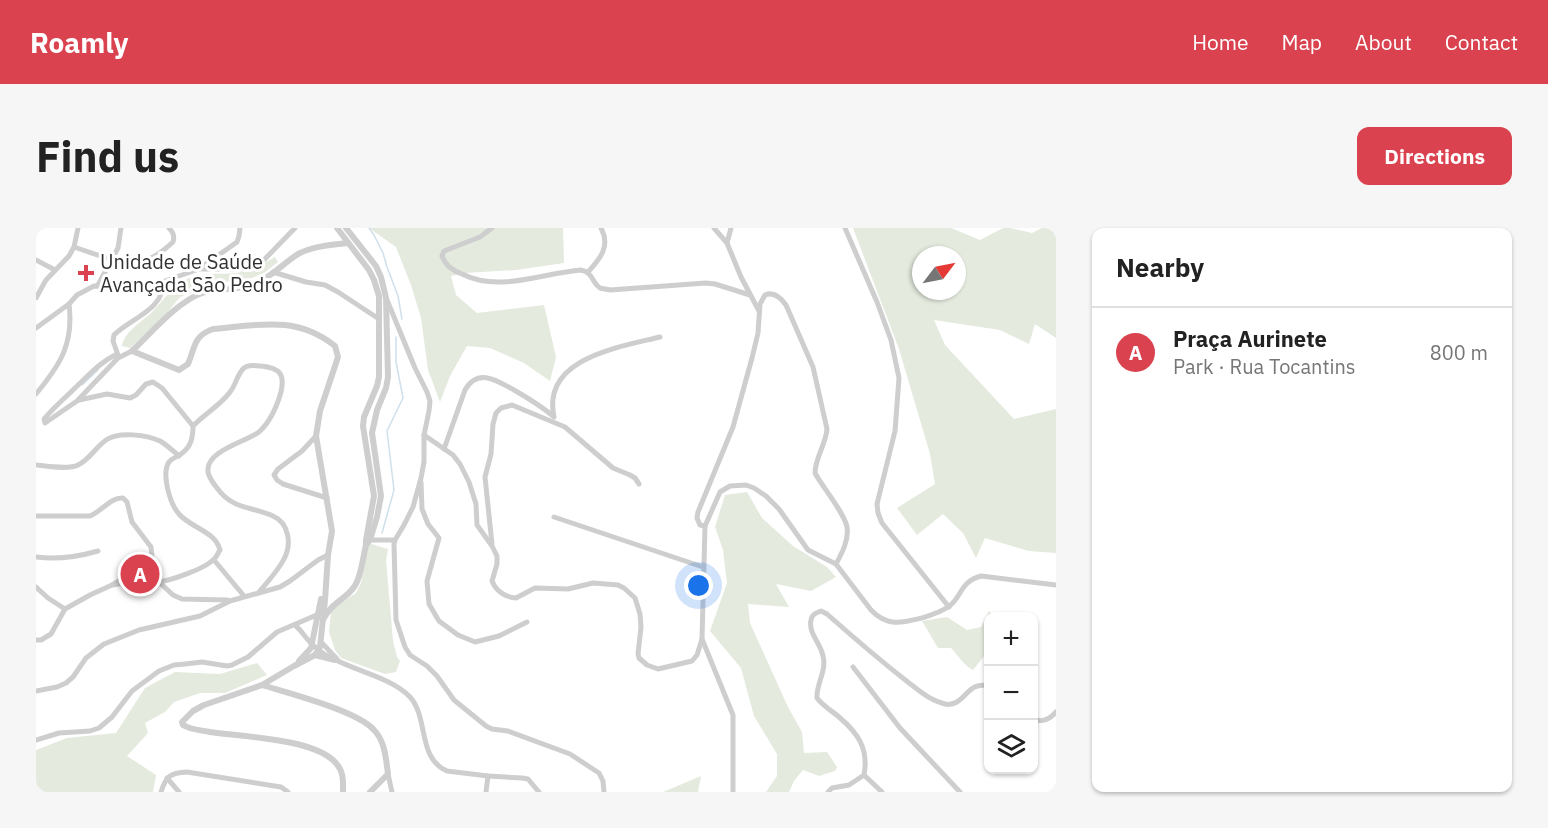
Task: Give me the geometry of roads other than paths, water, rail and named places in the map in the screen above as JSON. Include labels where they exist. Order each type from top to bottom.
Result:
[{"type":"street","points":[[36,298],[43,285],[69,256],[74,247],[78,228]]},
{"type":"street","points":[[98,285],[118,248],[122,228]]},
{"type":"street","points":[[74,247],[127,265],[139,264],[173,242],[174,236],[169,228]]},
{"type":"street","points":[[36,328],[84,291],[98,285],[136,287],[162,282],[199,269],[237,242],[240,228]]},
{"type":"street","points":[[199,269],[239,269],[261,263],[295,228]]},
{"type":"street","points":[[337,228],[369,270],[379,296],[379,377],[364,417],[363,433],[369,444]]},
{"type":"street","points":[[346,228],[368,255],[381,277],[386,298],[430,401],[424,435],[424,462],[421,478],[413,507],[394,540],[396,620],[405,647],[410,655],[432,671],[454,700],[486,726],[508,731],[570,754],[598,773],[603,781],[604,792]]},
{"type":"street","points":[[492,228],[480,237],[444,251],[442,256],[448,266],[472,279],[510,282],[585,271],[600,258],[603,252],[605,239],[601,228]]},
{"type":"street","points":[[714,228],[727,243],[759,311]]},
{"type":"street","points":[[727,243],[731,228]]},
{"type":"street","points":[[845,228],[891,340],[899,378],[896,431],[877,504],[879,518],[893,539],[949,607]]},
{"type":"street","points":[[118,356],[77,401],[49,421],[44,422],[58,403],[102,362],[118,356],[132,351],[182,303],[203,293],[254,285],[308,249],[348,243]]},
{"type":"street","points":[[358,256],[368,255]]},
{"type":"street","points":[[36,260],[55,270]]},
{"type":"street","points":[[585,271],[603,289],[706,283],[750,295]]},
{"type":"street","points":[[273,272],[325,285],[379,319]]},
{"type":"street","points":[[118,356],[113,341],[114,335],[151,308],[162,293],[162,282]]},
{"type":"street","points":[[705,526],[698,522],[698,512],[733,427],[756,341],[761,301],[765,295],[772,294],[782,299],[813,367],[827,429],[815,473],[839,511],[847,529],[844,549],[836,564]]},
{"type":"street","points":[[294,666],[309,652],[320,623],[331,608],[356,585],[367,542],[374,496],[369,444],[388,377],[386,298]]},
{"type":"street","points":[[36,394],[54,372],[68,342],[69,304]]},
{"type":"street","points":[[132,351],[179,370],[186,367],[194,346],[207,331],[271,324],[309,329],[334,344],[338,357],[320,411],[316,436],[332,531],[326,592],[321,610]]},
{"type":"street","points":[[556,424],[552,401],[554,392],[563,377],[574,366],[610,349],[660,337]]},
{"type":"street","points":[[193,426],[231,392],[241,371],[247,366],[271,367],[282,376],[280,394],[267,424],[258,433],[212,458],[208,469],[211,481],[228,500],[242,507],[270,514],[282,523],[288,533],[288,549],[285,559],[259,592]]},
{"type":"street","points":[[444,448],[465,390],[468,384],[477,378],[491,378],[499,381],[554,416]]},
{"type":"street","points":[[77,401],[107,394],[130,398],[146,384],[153,382],[162,388],[193,426],[190,445],[168,465],[166,475],[168,491],[178,514],[218,542],[219,550],[214,560],[191,572],[159,582],[130,582],[112,585]]},
{"type":"street","points":[[492,546],[485,477],[491,454],[493,424],[496,413],[501,408],[512,405],[565,428],[612,468],[630,475],[639,484]]},
{"type":"street","points":[[36,465],[73,467],[84,461],[105,440],[119,435],[151,437],[163,442],[179,456]]},
{"type":"street","points":[[424,435],[457,458],[465,473],[476,504],[477,525],[492,546],[497,558],[493,583],[499,590],[508,597],[516,598],[535,588],[568,589],[593,583],[618,585],[630,592],[637,602],[642,627],[638,654],[646,665],[658,669],[692,661],[697,655],[702,639],[705,526],[720,492],[730,486],[746,485],[773,502],[808,550],[836,564],[870,610],[884,620],[900,623],[931,615],[949,607],[966,584],[981,576],[1056,585]]},
{"type":"street","points":[[316,436],[274,475],[283,484],[327,498]]},
{"type":"street","points":[[421,478],[422,509],[428,524],[440,537],[427,581],[429,604],[439,621],[458,635],[474,642],[500,636],[527,622]]},
{"type":"street","points":[[36,516],[90,516],[97,514],[117,498],[123,498],[127,502],[132,522],[151,547],[152,576],[173,595],[182,599],[230,601]]},
{"type":"street","points":[[554,517],[703,567]]},
{"type":"street","points":[[367,542],[394,540]]},
{"type":"street","points":[[36,557],[67,558],[98,550]]},
{"type":"street","points":[[36,691],[66,683],[86,658],[104,644],[138,630],[200,616],[230,601],[285,584],[328,555]]},
{"type":"street","points":[[36,640],[41,640],[51,634],[65,609],[112,585],[152,560]]},
{"type":"street","points":[[214,560],[244,596]]},
{"type":"street","points":[[318,649],[321,610],[327,578]]},
{"type":"street","points":[[36,587],[65,609]]},
{"type":"street","points":[[326,592],[328,597],[335,600]]},
{"type":"street","points":[[36,740],[59,733],[99,728],[112,717],[140,683],[159,671],[174,665],[185,664],[232,665],[248,657],[277,632],[295,625],[335,600],[344,597]]},
{"type":"street","points":[[828,792],[832,788],[849,785],[864,775],[865,753],[862,743],[842,719],[817,699],[824,670],[824,658],[811,624],[812,616],[821,611],[828,614],[899,675],[923,693],[944,704],[957,703],[969,690],[980,684],[984,685]]},
{"type":"street","points":[[295,625],[312,645],[335,660],[389,683],[406,693],[417,710],[424,740],[438,766],[447,771],[522,777],[539,792]]},
{"type":"street","points":[[702,639],[733,715],[733,792]]},
{"type":"street","points":[[318,649],[343,664]]},
{"type":"street","points":[[318,649],[262,686],[204,705],[183,719],[182,724],[191,729],[290,742],[321,751],[340,767],[344,782],[343,792]]},
{"type":"street","points":[[853,667],[900,728],[960,792]]},
{"type":"street","points":[[262,686],[350,714],[366,722],[378,735],[385,754],[392,792]]},
{"type":"street","points":[[1038,720],[1047,720],[1056,712]]},
{"type":"street","points":[[161,792],[167,778],[177,773],[187,772],[281,787],[288,792]]},
{"type":"street","points":[[370,792],[388,774]]},
{"type":"street","points":[[864,775],[882,792]]},
{"type":"street","points":[[486,792],[488,776]]},
{"type":"street","points":[[167,778],[179,792]]},
{"type":"waterway","points":[[369,228],[383,253],[398,296],[402,319]]},
{"type":"waterway","points":[[382,533],[394,490],[387,431],[403,398],[396,362],[396,337]]},
{"type":"waterway","points":[[82,385],[98,370]]},
{"type":"place","name":"Unidade de Saúde Avançada São Pedro","points":[[86,273]]},
{"type":"place","name":"Praça Aurinete","points":[[140,574]]}]
